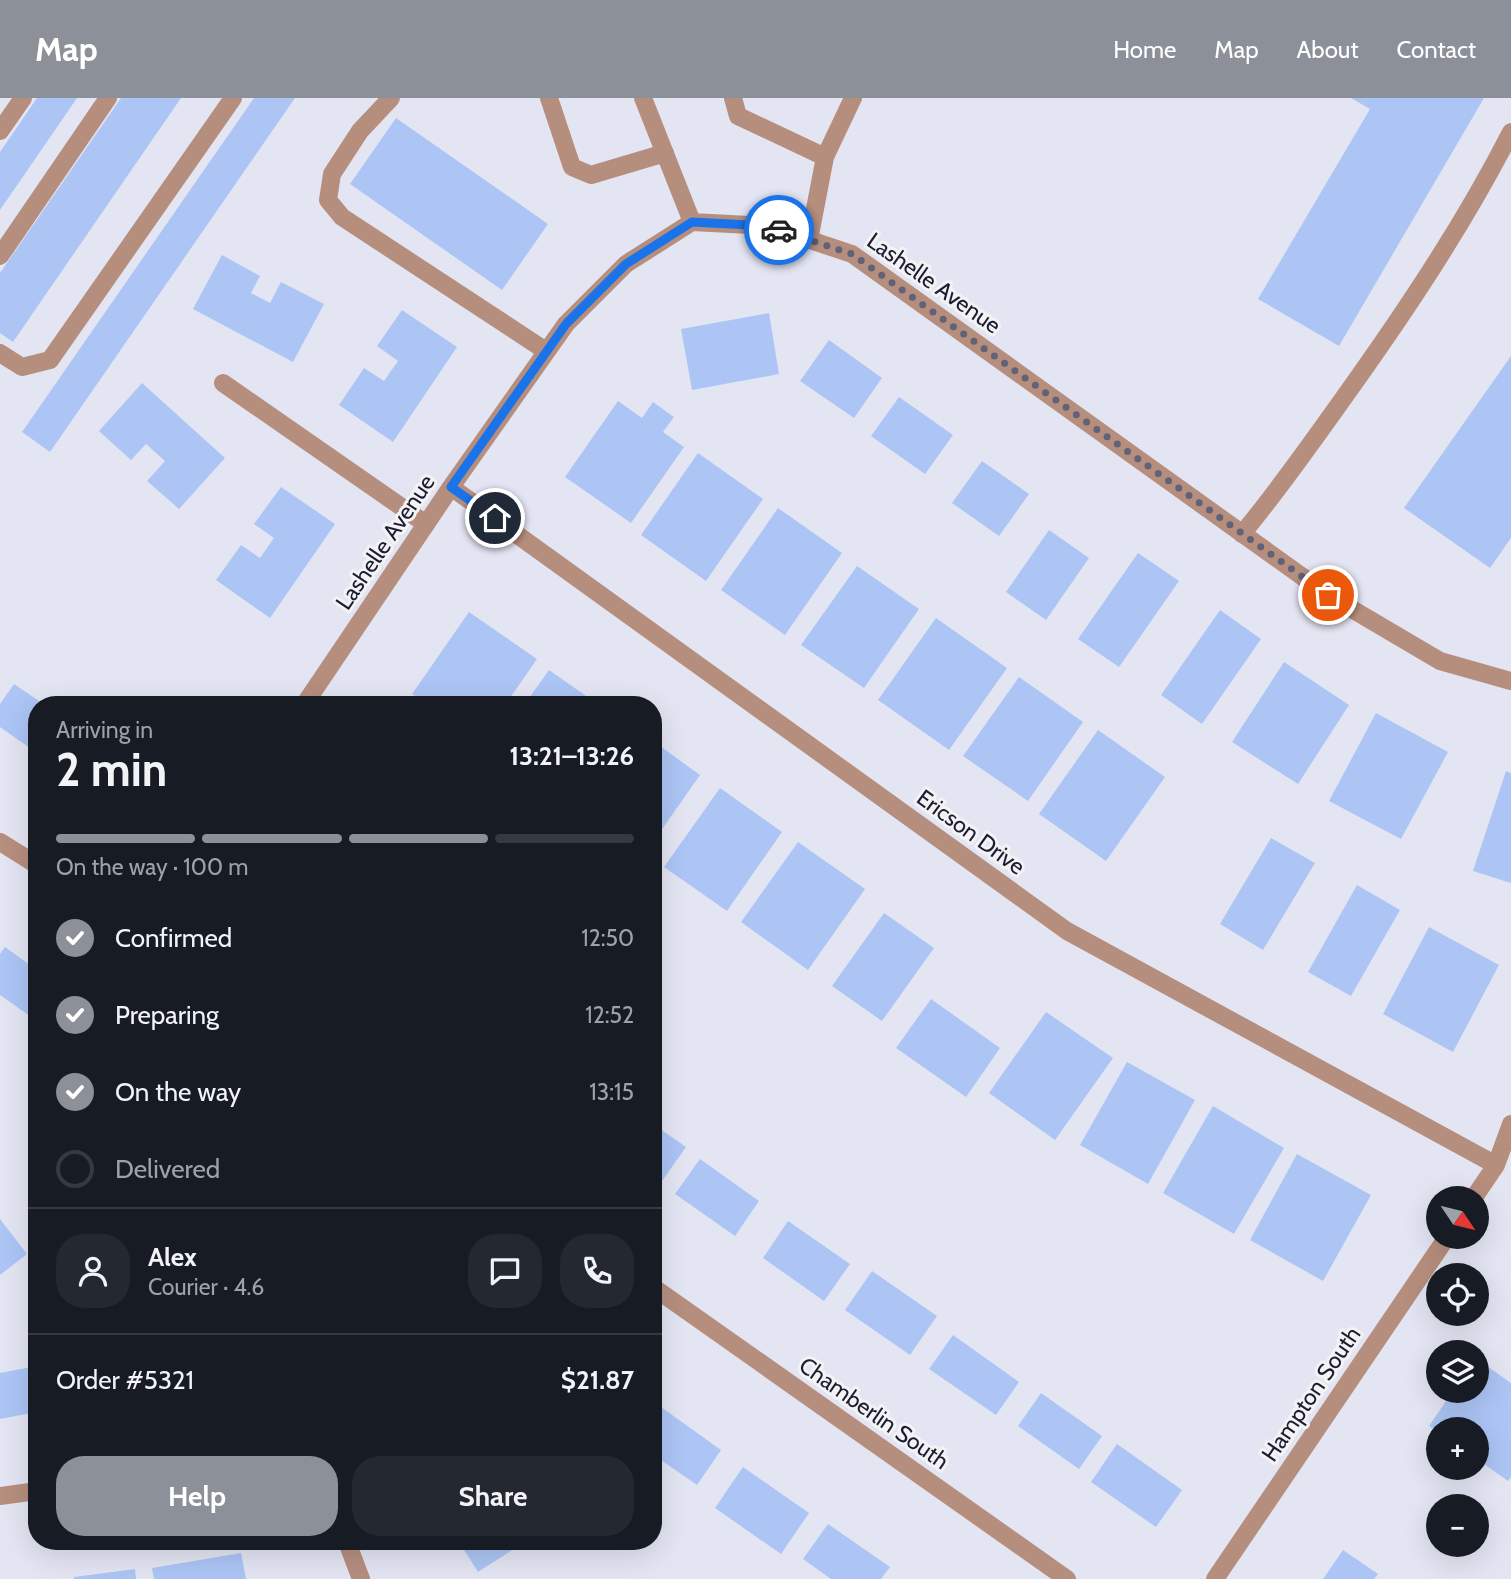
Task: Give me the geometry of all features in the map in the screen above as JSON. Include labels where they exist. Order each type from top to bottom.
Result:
[{"type":"street","points":[[0,131],[23,98]]},
{"type":"street","points":[[0,256],[108,98]]},
{"type":"street","points":[[0,352],[22,367],[50,360],[233,98]]},
{"type":"street","points":[[391,98],[360,131],[332,174],[328,200],[342,218],[547,351]]},
{"type":"street","points":[[549,98],[572,167],[591,176],[665,153]]},
{"type":"street","points":[[643,98],[692,222]]},
{"type":"street","points":[[733,98],[738,116],[825,158]]},
{"type":"street","points":[[809,240],[825,158],[853,98]]},
{"type":"street","points":[[1242,534],[1275,495],[1407,309],[1486,182],[1511,132]]},
{"type":"street","name":"Lashelle Avenue","points":[[310,696],[451,487],[566,324],[626,264],[692,222],[768,226],[852,254],[1328,595],[1440,661],[1511,681]]},
{"type":"street","points":[[223,383],[426,524]]},
{"type":"street","name":"Ericson Drive","points":[[451,487],[1067,931],[1496,1165]]},
{"type":"street","points":[[0,842],[28,860]]},
{"type":"street","points":[[1482,1186],[1496,1165],[1511,1124]]},
{"type":"street","name":"Hampton South","points":[[1215,1579],[1438,1250]]},
{"type":"street","name":"Chamberlin South","points":[[662,1293],[1067,1579]]},
{"type":"street","points":[[0,1496],[28,1492]]},
{"type":"street","points":[[350,1550],[361,1579]]},
{"type":"building","points":[[37,98],[77,98],[0,210],[0,152]]},
{"type":"building","points":[[121,98],[181,98],[13,342],[0,333],[0,273]]},
{"type":"building","points":[[254,98],[295,98],[50,452],[22,432]]},
{"type":"building","points":[[1351,98],[1484,98],[1339,346],[1258,299],[1370,109]]},
{"type":"building","points":[[396,118],[548,224],[502,290],[350,184]]},
{"type":"building","points":[[222,255],[260,276],[251,293],[270,303],[281,282],[324,304],[293,362],[193,309]]},
{"type":"building","points":[[402,310],[457,347],[393,442],[339,405],[364,368],[384,381],[398,361],[377,346]]},
{"type":"building","points":[[769,313],[779,374],[692,390],[681,329]]},
{"type":"building","points":[[829,340],[882,378],[854,418],[800,381]]},
{"type":"building","points":[[1511,356],[1511,538],[1490,568],[1404,508]]},
{"type":"building","points":[[142,383],[225,458],[179,509],[147,481],[165,461],[146,444],[131,460],[99,431]]},
{"type":"building","points":[[899,397],[953,435],[925,474],[871,436]]},
{"type":"building","points":[[618,401],[642,418],[653,402],[674,417],[663,432],[684,447],[631,523],[565,477]]},
{"type":"building","points":[[698,453],[763,499],[706,581],[641,535]]},
{"type":"building","points":[[982,461],[1029,494],[999,536],[952,503]]},
{"type":"building","points":[[281,487],[335,524],[270,618],[216,580],[241,545],[260,558],[274,538],[254,524]]},
{"type":"building","points":[[778,508],[842,553],[785,635],[721,590]]},
{"type":"building","points":[[1049,530],[1089,558],[1046,620],[1006,592]]},
{"type":"building","points":[[1138,553],[1179,581],[1119,667],[1078,639]]},
{"type":"building","points":[[857,566],[919,609],[864,688],[801,645]]},
{"type":"building","points":[[1220,610],[1261,639],[1202,724],[1161,695]]},
{"type":"building","points":[[469,612],[537,659],[511,696],[412,694]]},
{"type":"building","points":[[936,618],[1007,668],[949,750],[878,700]]},
{"type":"building","points":[[1284,662],[1349,705],[1298,784],[1232,742]]},
{"type":"building","points":[[549,670],[586,696],[530,696]]},
{"type":"building","points":[[1019,677],[1083,722],[1028,801],[963,756]]},
{"type":"building","points":[[14,684],[32,696],[28,696],[28,747],[0,727],[0,704]]},
{"type":"building","points":[[1376,713],[1448,752],[1401,839],[1329,801]]},
{"type":"building","points":[[1098,730],[1165,777],[1106,861],[1039,814]]},
{"type":"building","points":[[662,748],[700,775],[662,829]]},
{"type":"building","points":[[1506,771],[1511,773],[1511,883],[1473,871]]},
{"type":"building","points":[[720,788],[782,832],[727,911],[664,867]]},
{"type":"building","points":[[1271,838],[1315,863],[1263,950],[1220,924]]},
{"type":"building","points":[[798,842],[865,889],[808,970],[741,922]]},
{"type":"building","points":[[1357,885],[1400,910],[1351,996],[1308,972]]},
{"type":"building","points":[[884,913],[934,948],[882,1021],[832,986]]},
{"type":"building","points":[[1429,927],[1499,965],[1453,1052],[1383,1014]]},
{"type":"building","points":[[5,947],[28,964],[28,1015],[0,995],[0,954]]},
{"type":"building","points":[[931,999],[1000,1048],[966,1097],[896,1048]]},
{"type":"building","points":[[1046,1012],[1113,1058],[1055,1140],[989,1093]]},
{"type":"building","points":[[1127,1062],[1195,1100],[1148,1184],[1080,1145]]},
{"type":"building","points":[[1213,1106],[1284,1148],[1234,1234],[1163,1193]]},
{"type":"building","points":[[662,1130],[686,1147],[662,1181]]},
{"type":"building","points":[[1297,1154],[1371,1195],[1323,1281],[1250,1240]]},
{"type":"building","points":[[700,1159],[759,1201],[735,1236],[675,1194]]},
{"type":"building","points":[[0,1219],[27,1254],[0,1275]]},
{"type":"building","points":[[788,1221],[850,1264],[824,1301],[763,1258]]},
{"type":"building","points":[[872,1271],[937,1316],[910,1355],[845,1310]]},
{"type":"building","points":[[953,1335],[1019,1382],[996,1415],[929,1369]]},
{"type":"building","points":[[1489,1367],[1511,1383],[1511,1477],[1508,1481],[1489,1468],[1489,1417],[1435,1417],[1445,1403],[1489,1403]]},
{"type":"building","points":[[28,1368],[28,1414],[0,1419],[0,1373]]},
{"type":"building","points":[[1041,1393],[1102,1436],[1079,1469],[1018,1426]]},
{"type":"building","points":[[662,1408],[721,1450],[697,1485],[662,1461]]},
{"type":"building","points":[[1117,1444],[1182,1490],[1156,1527],[1091,1482]]},
{"type":"building","points":[[743,1467],[809,1513],[781,1554],[715,1508]]},
{"type":"building","points":[[828,1524],[890,1567],[881,1579],[831,1579],[803,1559]]},
{"type":"building","points":[[464,1550],[512,1550],[478,1572]]},
{"type":"building","points":[[1343,1550],[1378,1574],[1374,1579],[1323,1579]]},
{"type":"building","points":[[241,1553],[246,1579],[154,1579],[152,1568]]},
{"type":"building","points":[[135,1569],[136,1579],[74,1579],[74,1577]]},
{"type":"way so far","points":[[779,230],[852,254],[1328,595]]},
{"type":"route","points":[[495,518],[451,487],[566,324],[626,264],[692,222],[768,226],[779,230]]}]
